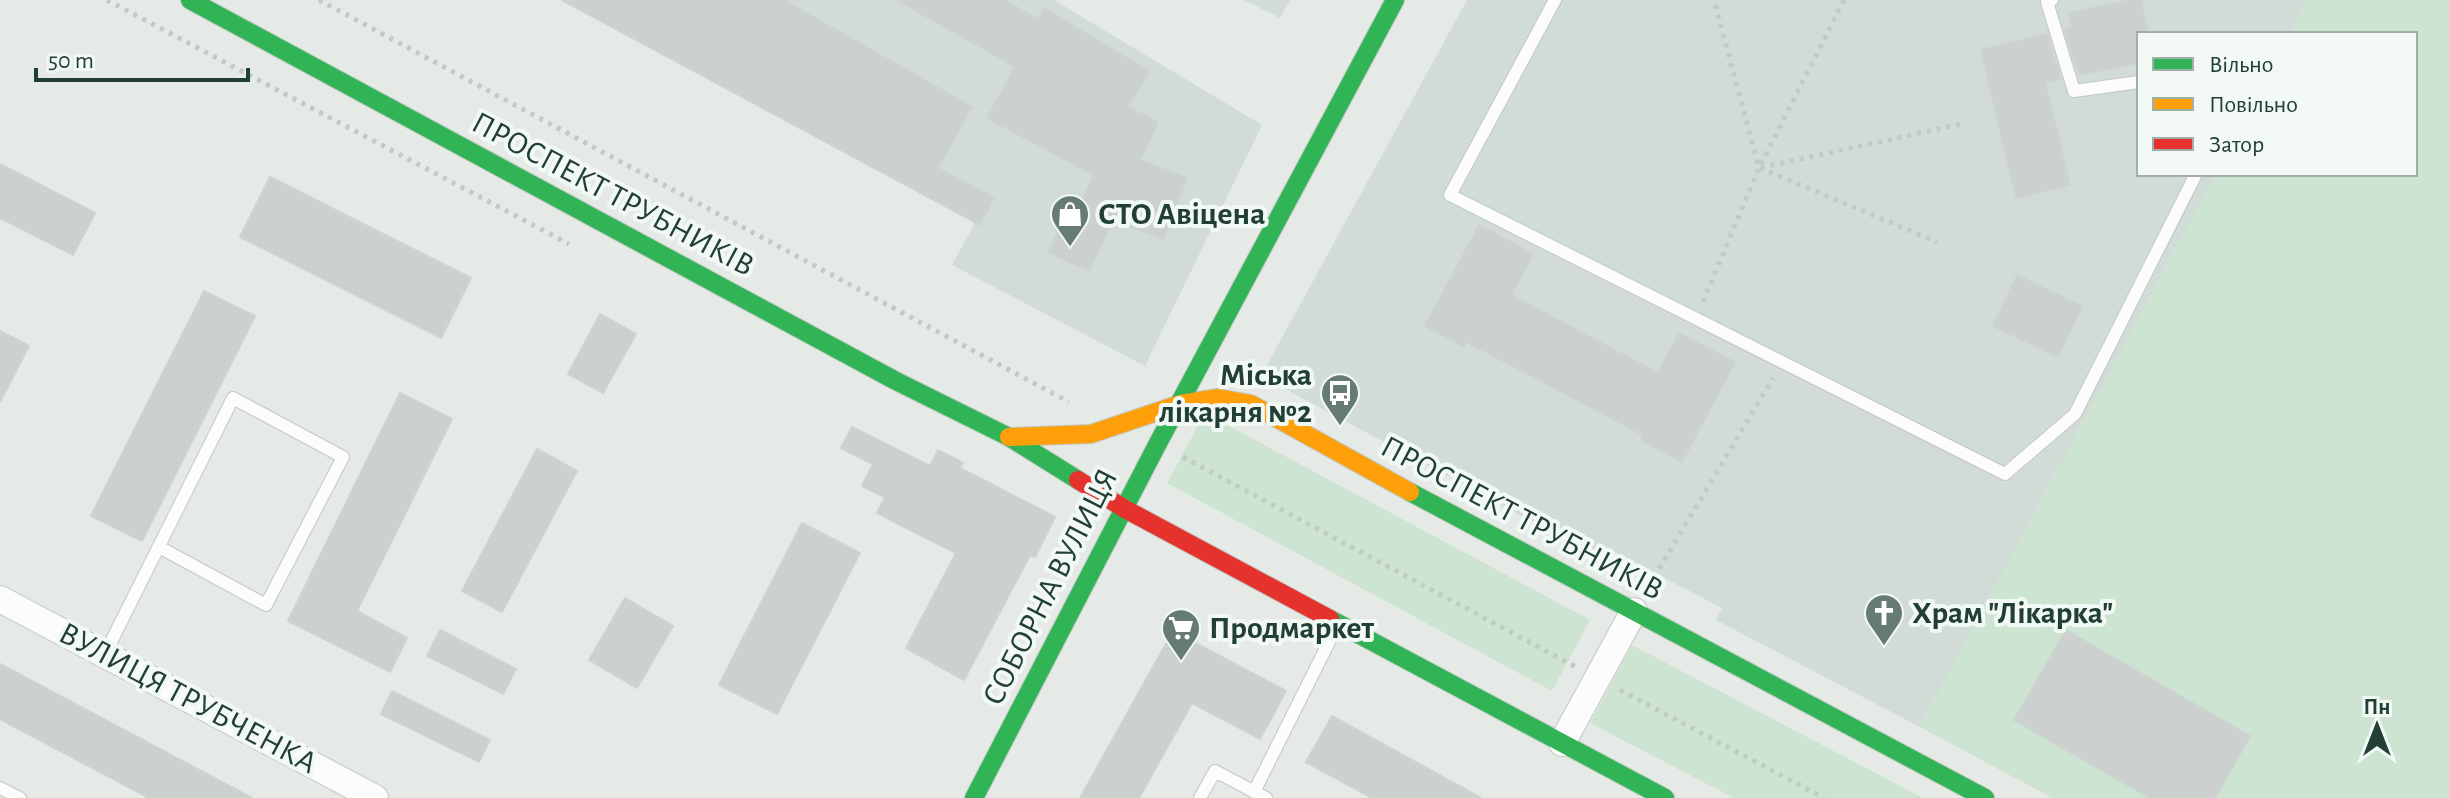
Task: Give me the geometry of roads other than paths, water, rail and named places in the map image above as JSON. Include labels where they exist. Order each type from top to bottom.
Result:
[{"type":"main road","name":"ПРОСПЕКТ ТРУБНИКІВ","points":[[190,0],[896,381],[1009,437],[1125,509],[1665,798]]},
{"type":"main road","name":"СОБОРНА ВУЛИЦЯ","points":[[974,798],[1157,445],[1395,0]]},
{"type":"main road","name":"ПРОСПЕКТ ТРУБНИКІВ","points":[[1009,437],[1091,434],[1180,404],[1218,398],[1251,404],[1329,449],[1985,798]]},
{"type":"street","name":"ВУЛИЦЯ ТРУБЧЕНКА","points":[[0,599],[375,798]]},
{"type":"street","points":[[1562,743],[1634,611]]},
{"type":"lane","points":[[1555,0],[1450,195],[2005,474],[2075,414],[2195,176]]},
{"type":"lane","points":[[2052,0],[2047,2],[2074,91],[2137,82]]},
{"type":"lane","points":[[105,654],[233,398],[343,457],[266,605],[159,547]]},
{"type":"lane","points":[[1200,798],[1215,771],[1260,795],[1339,623]]},
{"type":"lane","points":[[0,788],[20,798]]},
{"type":"place","name":"СТО Авіцена","points":[[1070,248]]},
{"type":"place","name":"Міська лікарня №2","points":[[1340,427]]},
{"type":"place","name":"Храм \"Лікарка\"","points":[[1884,647]]},
{"type":"place","name":"Продмаркет","points":[[1181,662]]}]
